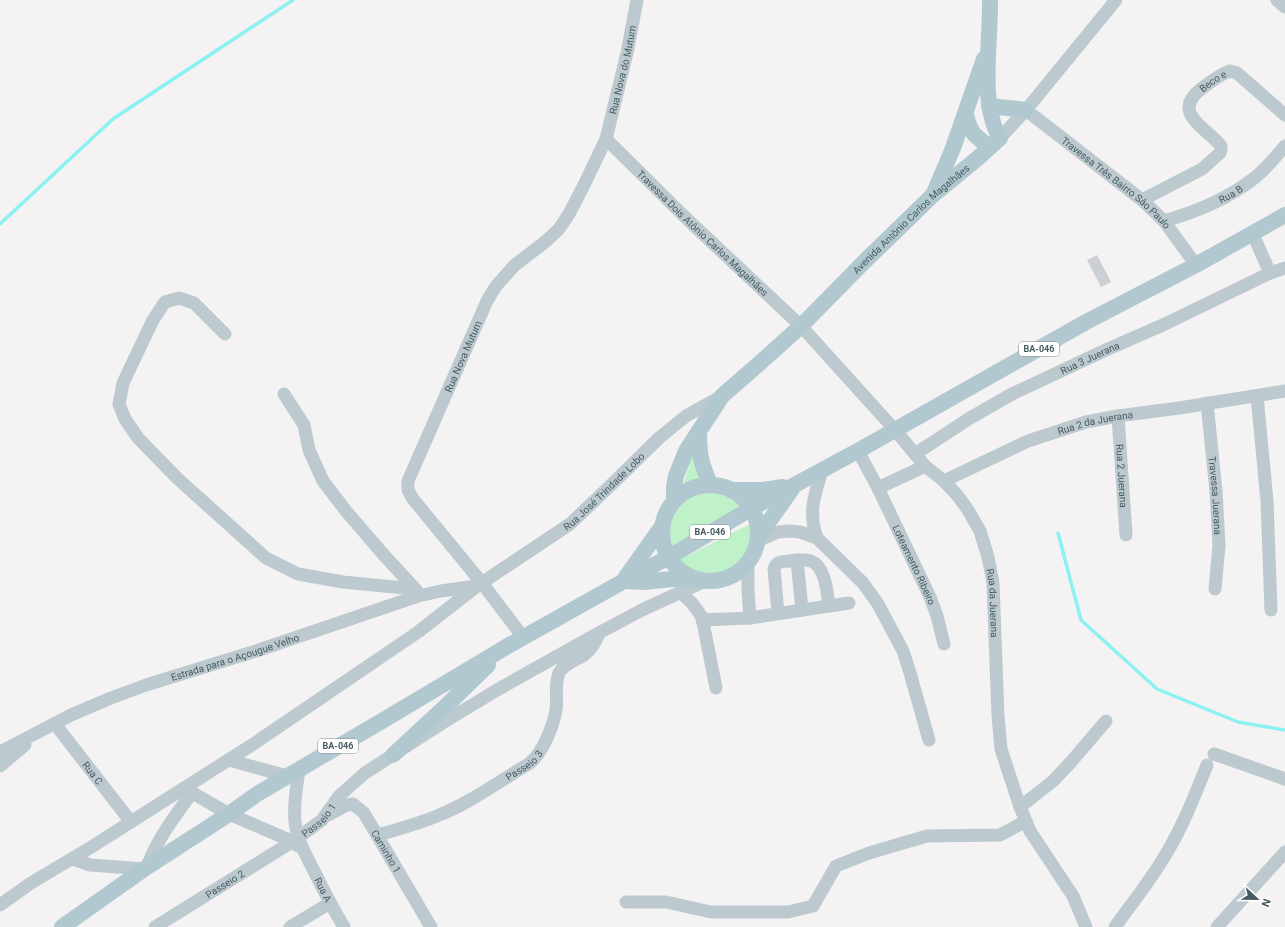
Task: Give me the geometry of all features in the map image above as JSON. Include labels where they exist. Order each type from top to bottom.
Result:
[{"type":"main road","points":[[966,114],[970,129],[975,136],[995,143],[990,106],[988,46],[990,0]]},
{"type":"main road","points":[[933,195],[966,114],[988,46]]},
{"type":"main road","points":[[990,106],[1026,110]]},
{"type":"main road","name":"Avenida Antônio Carlos Magalhães","points":[[674,501],[676,476],[686,451],[722,396],[801,326],[933,195],[995,143]]},
{"type":"main road","name":"BA-046","points":[[62,927],[146,868],[257,794],[523,637],[624,580],[669,557],[752,508],[858,451],[1086,322],[1196,265],[1252,232],[1285,215]]},
{"type":"main road","points":[[699,431],[700,457],[710,484]]},
{"type":"main road","points":[[710,484],[727,487],[731,490],[741,495],[752,508],[757,522],[758,539],[755,551],[748,563],[738,572],[725,578],[702,580],[672,579],[644,582],[624,580],[663,524],[667,512],[674,501],[684,492],[697,486],[710,484]]},
{"type":"main road","points":[[731,490],[763,490],[794,486]]},
{"type":"main road","points":[[758,539],[794,486]]},
{"type":"main road","points":[[663,524],[663,541],[669,557],[676,567],[686,574],[702,580]]},
{"type":"main road","points":[[394,755],[506,647]]},
{"type":"street","name":"Rua Nova do Mutum","points":[[606,138],[627,53],[637,0]]},
{"type":"street","name":"Avenida Antônio Carlos Magalhães","points":[[995,143],[1026,110],[1116,0]]},
{"type":"street","points":[[1277,0],[1285,7]]},
{"type":"street","name":"Beco e","points":[[1142,200],[1202,169],[1220,153],[1221,146],[1195,121],[1189,110],[1189,103],[1193,96],[1218,77],[1230,72],[1237,73],[1285,115]]},
{"type":"street","name":"Travessa Três Bairro Sâo Paulo","points":[[1026,110],[1142,200],[1164,221],[1196,265]]},
{"type":"street","name":"Travessa Dois Atônio Carlos Magalhães","points":[[606,138],[688,220],[801,326],[895,430]]},
{"type":"street","name":"Rua Nova Mutum","points":[[523,637],[480,585],[413,499],[408,490],[408,481],[487,301],[496,286],[515,265],[545,242],[559,229],[570,214],[606,138]]},
{"type":"street","name":"Rua B","points":[[1164,221],[1186,215],[1210,205],[1253,179],[1285,146]]},
{"type":"street","points":[[1252,232],[1270,273]]},
{"type":"street","name":"Rua 3 Juerana","points":[[915,454],[970,418],[1012,394],[1108,348],[1165,324],[1270,273],[1285,268]]},
{"type":"street","points":[[225,334],[194,302],[179,298],[165,302],[153,320],[123,383],[119,404],[125,419],[138,438],[177,478],[266,558],[298,574],[343,582],[418,592]]},
{"type":"street","name":"Rua 2 da Juerana","points":[[944,481],[1028,441],[1086,422],[1285,391]]},
{"type":"street","points":[[284,394],[304,425],[309,450],[323,481],[378,549],[418,592]]},
{"type":"street","name":"Rua José Trindade Lobo","points":[[0,905],[31,883],[73,859],[131,822],[188,790],[229,760],[412,637],[480,585],[570,524],[609,488],[659,438],[686,416],[722,396]]},
{"type":"street","points":[[1257,396],[1267,501],[1271,610]]},
{"type":"street","name":"Travessa Juerana","points":[[1207,403],[1216,491],[1219,546],[1215,589]]},
{"type":"street","name":"Rua 2 Juerana","points":[[1118,416],[1126,535]]},
{"type":"street","name":"Rua da Juerana","points":[[895,430],[925,466],[944,481],[958,496],[980,531],[988,557],[993,582],[998,716],[1002,749],[1020,807],[1030,831],[1073,896],[1086,927]]},
{"type":"street","points":[[858,451],[878,488],[925,466]]},
{"type":"street","points":[[822,471],[812,509],[812,525],[817,538],[863,583],[878,604],[903,650],[929,740]]},
{"type":"street","name":"Loteamento Ribeiro","points":[[878,488],[930,596],[944,644]]},
{"type":"street","points":[[758,539],[778,532],[789,531],[800,532],[817,538]]},
{"type":"street","points":[[797,560],[802,610]]},
{"type":"street","points":[[778,614],[774,569],[776,564],[779,562],[803,560],[813,562],[821,570],[830,606]]},
{"type":"street","points":[[748,563],[750,618]]},
{"type":"street","name":"Passeio 1","points":[[296,840],[322,820],[338,796],[365,773],[497,690],[599,633],[702,580]]},
{"type":"street","name":"Estrada para o Açougue Velho","points":[[0,752],[111,698],[146,685],[256,651],[418,592],[441,591],[480,585]]},
{"type":"street","points":[[680,592],[692,603],[702,617],[716,688]]},
{"type":"street","points":[[702,620],[750,618],[849,603]]},
{"type":"street","name":"Passeio 3","points":[[378,835],[439,816],[485,790],[536,758],[542,750],[556,710],[556,688],[562,668],[568,663],[584,655],[592,648],[599,633]]},
{"type":"street","points":[[1020,807],[1057,776],[1071,762],[1106,721]]},
{"type":"street","name":"Rua C","points":[[55,724],[131,822]]},
{"type":"street","points":[[0,766],[40,732]]},
{"type":"street","points":[[229,760],[293,773],[296,840]]},
{"type":"street","points":[[1115,927],[1166,854],[1184,820],[1211,760],[1285,779]]},
{"type":"street","points":[[73,859],[90,865],[146,868],[152,852],[188,790]]},
{"type":"street","name":"Rua A","points":[[188,790],[229,814],[269,831],[296,840],[304,851],[330,903],[344,927]]},
{"type":"street","name":"Caminho 1","points":[[326,816],[347,805],[353,804],[364,814],[432,927]]},
{"type":"street","points":[[626,902],[666,902],[711,912],[788,912],[813,906],[836,866],[862,855],[927,836],[1000,835],[1026,821]]},
{"type":"street","name":"Passeio 2","points":[[155,927],[296,840]]},
{"type":"street","points":[[1217,927],[1285,852]]},
{"type":"street","points":[[290,927],[330,903]]},
{"type":"green space","points":[[693,452],[702,479],[683,486]]},
{"type":"green space","points":[[708,492],[726,496],[741,506],[671,547],[669,527],[675,510],[681,503],[689,498]]},
{"type":"green space","points":[[750,524],[750,539],[746,553],[739,563],[728,570],[716,574],[704,574],[691,569],[679,560]]},
{"type":"building","points":[[1097,255],[1111,282],[1101,287],[1087,260]]},
{"type":"waterway","points":[[0,224],[113,119],[293,0]]},
{"type":"waterway","points":[[1058,533],[1081,620],[1157,689],[1238,722],[1285,730]]}]
